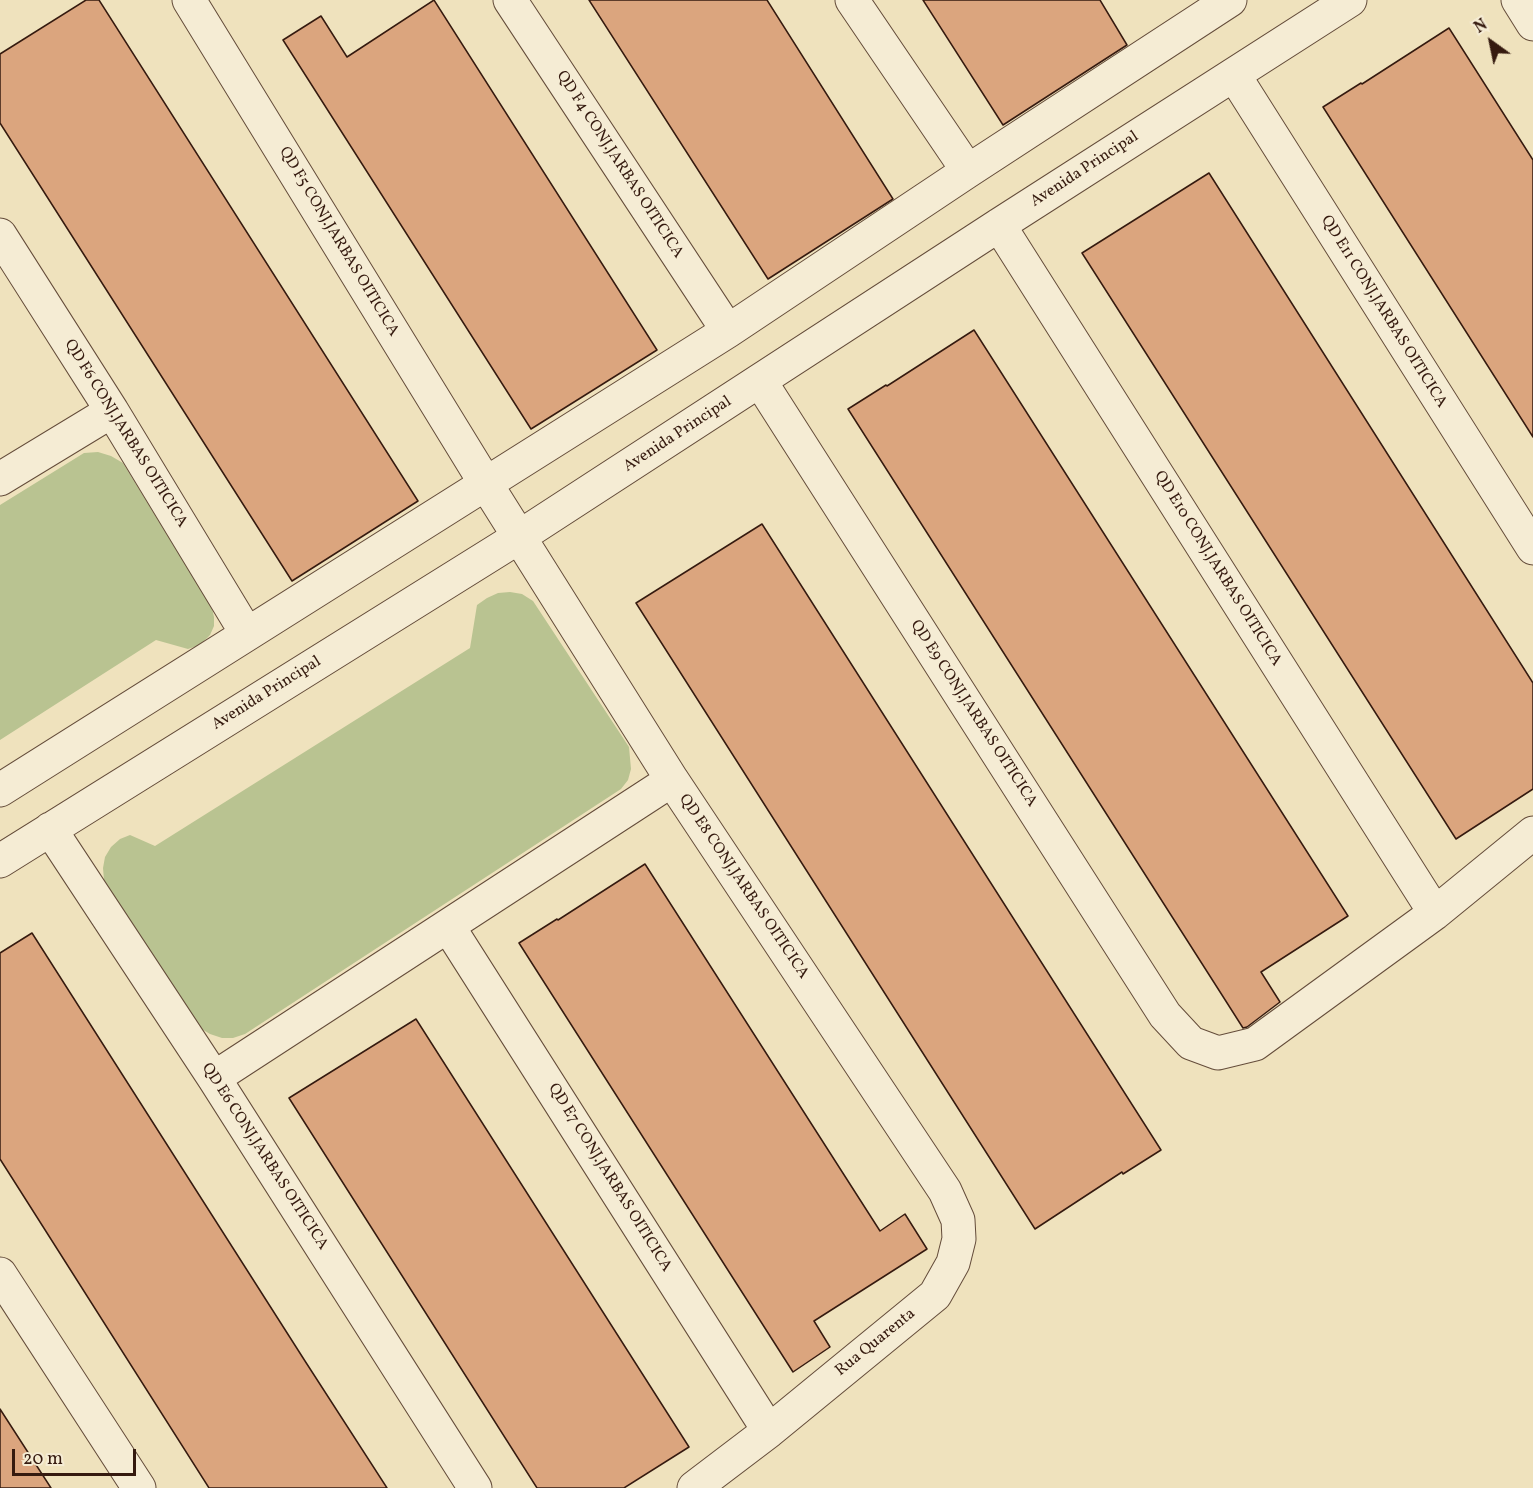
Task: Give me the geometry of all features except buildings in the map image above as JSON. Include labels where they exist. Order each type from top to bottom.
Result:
[{"type":"street","name":"QD F5 CONJ.JARBAS OITICICA","points":[[189,0],[519,537]]},
{"type":"street","name":"QD F4 CONJ.JARBAS OITICICA","points":[[510,0],[728,331]]},
{"type":"street","points":[[852,0],[968,171]]},
{"type":"street","points":[[0,790],[728,331],[968,171],[1192,10],[1230,0]]},
{"type":"street","name":"Avenida Principal","points":[[0,861],[519,537],[1350,0]]},
{"type":"street","points":[[1518,0],[1533,24]]},
{"type":"street","name":"QD E11 CONJ.JARBAS OITICICA","points":[[1234,75],[1533,548]]},
{"type":"street","name":"QD E10 CONJ.JARBAS OITICICA","points":[[999,225],[1435,912]]},
{"type":"street","name":"QD F6 CONJ.JARBAS OITICICA","points":[[0,235],[112,411],[247,634]]},
{"type":"street","name":"QD E9 CONJ.JARBAS OITICICA","points":[[760,381],[1165,1015],[1191,1043],[1218,1053],[1255,1044],[1435,912]]},
{"type":"street","points":[[0,479],[112,411]]},
{"type":"street","name":"QD E8 CONJ.JARBAS OITICICA","points":[[519,537],[672,780],[945,1191],[958,1220],[959,1239]]},
{"type":"street","points":[[214,1078],[672,780]]},
{"type":"street","name":"QD E6 CONJ.JARBAS OITICICA","points":[[50,829],[214,1078],[475,1488]]},
{"type":"street","points":[[1435,912],[1533,833]]},
{"type":"street","name":"QD E7 CONJ.JARBAS OITICICA","points":[[448,926],[769,1431]]},
{"type":"street","name":"Rua Quarenta","points":[[694,1488],[769,1431],[935,1295],[953,1263],[959,1239]]},
{"type":"street","points":[[0,1274],[139,1488]]},
{"type":"green space","points":[[98,452],[123,463],[212,608],[214,626],[204,641],[188,649],[156,640],[0,740],[0,505],[84,453]]},
{"type":"green space","points":[[498,593],[522,594],[533,601],[629,747],[631,769],[628,780],[621,789],[245,1034],[233,1038],[222,1038],[200,1028],[104,880],[105,857],[111,847],[120,839],[130,835],[155,846],[470,648],[477,605]]}]
